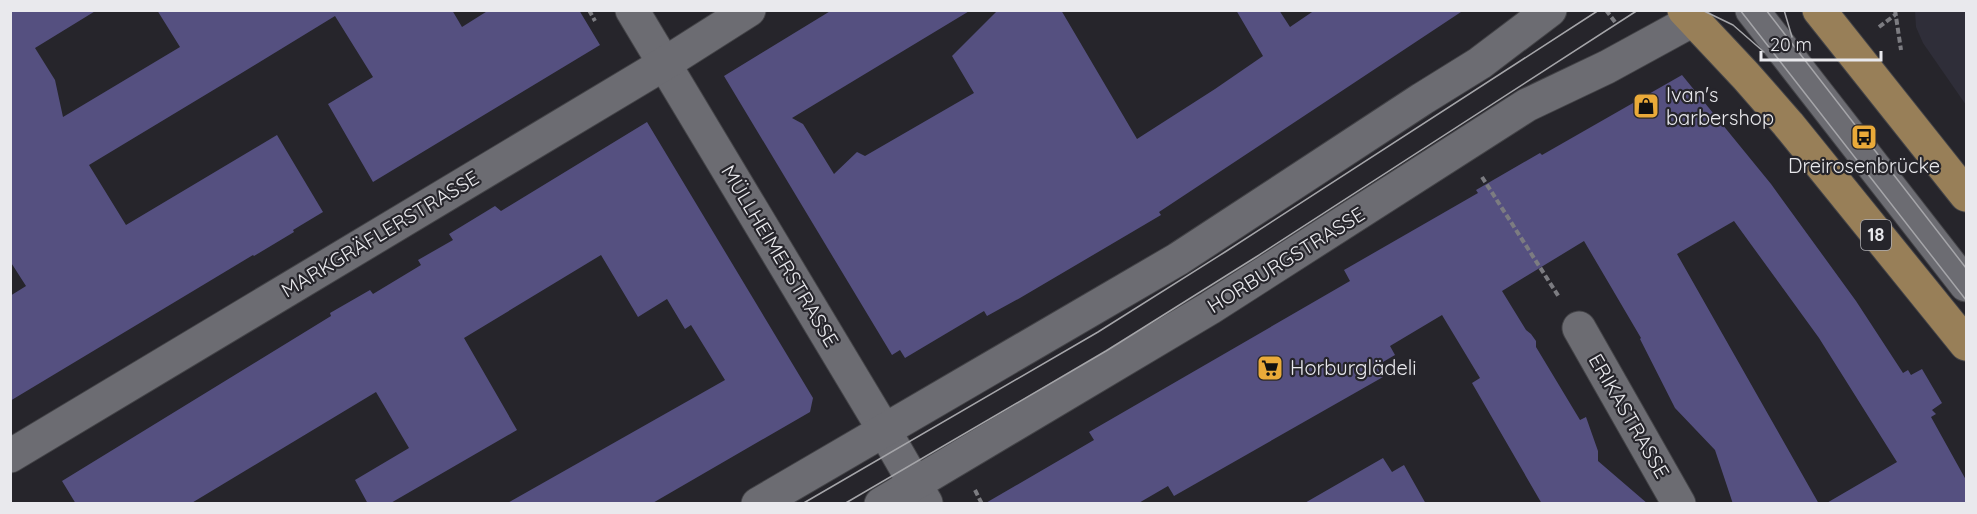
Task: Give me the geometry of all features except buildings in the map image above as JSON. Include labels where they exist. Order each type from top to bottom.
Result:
[{"type":"main road","points":[[1819,10],[1837,23],[1966,195]]},
{"type":"main road","name":"18","points":[[1696,14],[1966,344]]},
{"type":"street","name":"MÜLLHEIMERSTRASSE","points":[[632,10],[920,493]]},
{"type":"street","name":"MARKGRÄFLERSTRASSE","points":[[10,456],[749,10]]},
{"type":"street","points":[[758,504],[1178,259],[1480,63],[1550,10]]},
{"type":"street","points":[[1752,10],[1966,285]]},
{"type":"street","name":"HORBURGSTRASSE","points":[[881,504],[920,493],[1527,105],[1607,67],[1696,14]]},
{"type":"street","name":"ERIKASTRASSE","points":[[1579,328],[1679,504]]},
{"type":"path","points":[[1462,148],[1579,328]]},
{"type":"shaded area","points":[[1915,11],[1966,11],[1966,105],[1923,43],[1916,27]]},
{"type":"tram line","points":[[802,504],[1098,332],[1599,10]]},
{"type":"tram line","points":[[844,504],[1106,351],[1256,257],[1638,10]]},
{"type":"tram line","points":[[1702,10],[1733,25],[1764,52]]},
{"type":"tram line","points":[[1740,10],[1966,300]]},
{"type":"tram line","points":[[1766,10],[1966,268]]},
{"type":"tram line","points":[[1784,10],[1792,37]]},
{"type":"place","name":"Ivan's barbershop","points":[[1646,106]]},
{"type":"place","name":"Dreirosenbrücke","points":[[1864,137]]},
{"type":"place","name":"Horburglädeli","points":[[1270,368]]}]
